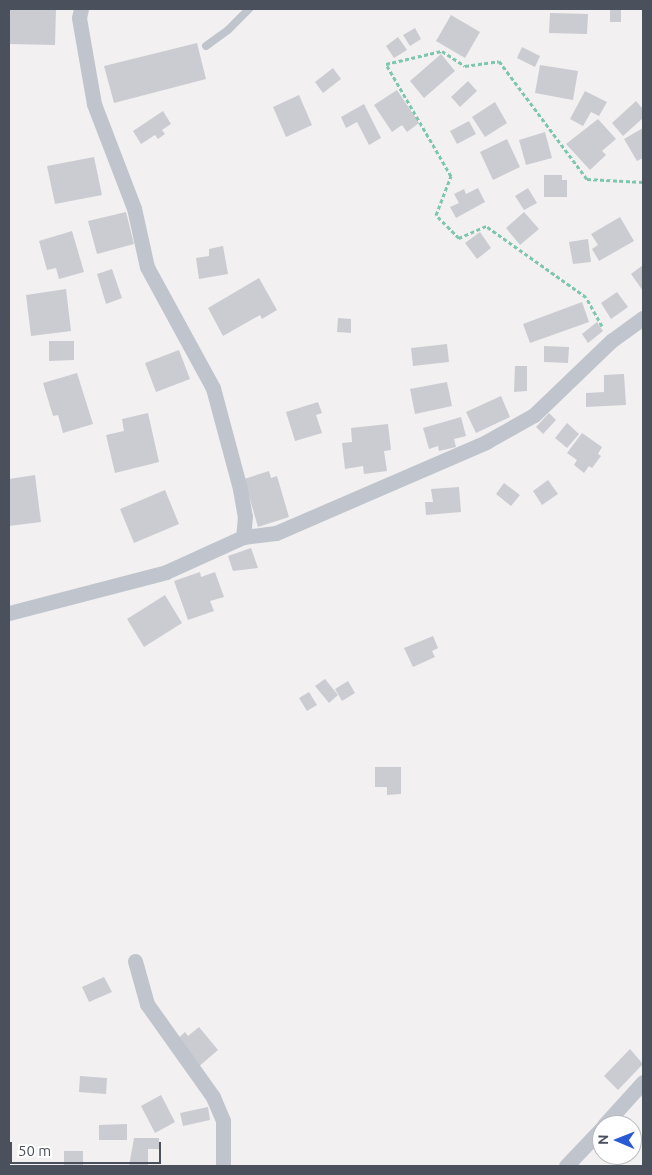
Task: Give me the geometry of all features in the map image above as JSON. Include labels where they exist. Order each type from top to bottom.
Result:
[{"type":"street","points":[[81,9],[78,18],[94,104],[134,208],[147,267],[212,388],[240,489],[245,516],[243,537]]},
{"type":"street","points":[[9,613],[166,572],[243,537],[276,534],[324,515],[422,468],[512,430],[534,415],[611,341],[643,318]]},
{"type":"street","points":[[135,961],[147,1004],[216,1105],[223,1121],[223,1166]]},
{"type":"street","points":[[613,1115],[643,1082]]},
{"type":"street","points":[[566,1166],[592,1138]]},
{"type":"lane","points":[[206,46],[228,30],[249,9]]},
{"type":"path","points":[[611,341],[586,297],[486,226],[459,238],[436,215],[451,176],[386,64],[442,51],[465,66],[499,61],[587,179],[643,182]]},
{"type":"building","points":[[9,9],[56,9],[55,45],[9,44]]},
{"type":"building","points":[[610,9],[621,9],[621,22],[610,22]]},
{"type":"building","points":[[550,13],[588,14],[587,34],[549,33]]},
{"type":"building","points":[[451,15],[480,32],[465,58],[436,41]]},
{"type":"building","points":[[415,28],[421,39],[410,46],[403,35]]},
{"type":"building","points":[[398,37],[407,50],[394,58],[386,46]]},
{"type":"building","points":[[197,43],[206,79],[114,103],[104,66]]},
{"type":"building","points":[[522,47],[540,56],[535,67],[517,58]]},
{"type":"building","points":[[441,54],[455,71],[424,98],[410,81]]},
{"type":"building","points":[[540,65],[578,71],[573,100],[535,93]]},
{"type":"building","points":[[333,68],[341,79],[323,93],[315,82]]},
{"type":"building","points":[[468,81],[477,91],[460,107],[451,97]]},
{"type":"building","points":[[397,90],[419,123],[407,132],[402,125],[392,132],[374,105]]},
{"type":"building","points":[[585,91],[607,102],[599,116],[591,112],[583,126],[570,119]]},
{"type":"building","points":[[299,95],[312,125],[286,137],[273,107]]},
{"type":"building","points":[[636,101],[643,109],[643,118],[623,136],[612,123]]},
{"type":"building","points":[[495,102],[507,123],[485,137],[472,117]]},
{"type":"building","points":[[364,104],[381,138],[369,145],[357,122],[346,128],[341,117]]},
{"type":"building","points":[[163,111],[171,124],[162,130],[165,134],[158,139],[155,135],[141,144],[133,131]]},
{"type":"building","points":[[598,119],[616,139],[602,151],[606,155],[590,170],[566,144]]},
{"type":"building","points":[[469,121],[476,134],[457,144],[450,131]]},
{"type":"building","points":[[643,128],[643,158],[637,161],[624,139]]},
{"type":"building","points":[[545,132],[552,158],[526,165],[519,140]]},
{"type":"building","points":[[507,139],[520,167],[493,180],[480,152]]},
{"type":"building","points":[[94,157],[102,195],[55,204],[47,166]]},
{"type":"building","points":[[544,175],[562,175],[562,180],[567,180],[567,197],[544,197]]},
{"type":"building","points":[[478,188],[485,202],[456,218],[450,207],[459,203],[454,194],[464,189],[466,194]]},
{"type":"building","points":[[528,188],[537,203],[524,210],[515,196]]},
{"type":"building","points":[[126,212],[134,244],[97,254],[88,221]]},
{"type":"building","points":[[524,212],[539,229],[520,245],[506,228]]},
{"type":"building","points":[[620,217],[634,241],[599,261],[592,249],[598,245],[591,234]]},
{"type":"building","points":[[72,231],[84,272],[59,279],[56,268],[47,270],[39,241]]},
{"type":"building","points":[[480,232],[491,248],[477,259],[465,243]]},
{"type":"building","points":[[588,239],[591,262],[573,264],[569,242]]},
{"type":"building","points":[[223,246],[228,274],[199,279],[196,258],[209,256],[209,249]]},
{"type":"building","points":[[643,265],[643,291],[631,274]]},
{"type":"building","points":[[112,269],[122,298],[106,304],[97,274]]},
{"type":"building","points":[[259,278],[277,310],[262,319],[260,315],[223,336],[208,308]]},
{"type":"building","points":[[66,289],[71,331],[31,336],[26,295]]},
{"type":"building","points":[[617,292],[628,307],[611,319],[601,303]]},
{"type":"building","points":[[582,302],[589,322],[530,343],[523,324]]},
{"type":"building","points":[[338,318],[351,319],[351,333],[337,332]]},
{"type":"building","points":[[597,322],[603,331],[588,343],[582,334]]},
{"type":"building","points":[[49,341],[74,341],[74,360],[49,361]]},
{"type":"building","points":[[447,344],[449,362],[413,366],[411,348]]},
{"type":"building","points":[[544,346],[569,347],[568,363],[544,362]]},
{"type":"building","points":[[179,350],[190,379],[156,392],[145,363]]},
{"type":"building","points":[[515,366],[527,366],[527,391],[514,392]]},
{"type":"building","points":[[77,373],[93,424],[63,433],[58,415],[53,416],[43,383]]},
{"type":"building","points":[[624,374],[626,405],[586,407],[586,393],[604,392],[604,375]]},
{"type":"building","points":[[447,382],[452,406],[415,414],[410,389]]},
{"type":"building","points":[[501,396],[510,417],[476,433],[466,412]]},
{"type":"building","points":[[318,402],[322,413],[316,415],[322,433],[295,441],[286,412]]},
{"type":"building","points":[[148,413],[159,462],[115,473],[106,435],[124,431],[122,419]]},
{"type":"building","points":[[549,413],[556,420],[543,434],[536,427]]},
{"type":"building","points":[[461,417],[466,436],[454,439],[456,447],[439,451],[438,446],[429,449],[423,428]]},
{"type":"building","points":[[567,423],[579,434],[567,448],[555,438]]},
{"type":"building","points":[[388,424],[391,450],[384,451],[387,471],[364,474],[363,466],[345,469],[342,443],[352,442],[351,428]]},
{"type":"building","points":[[582,433],[602,447],[598,454],[601,456],[592,468],[589,466],[584,473],[574,465],[577,460],[567,453]]},
{"type":"building","points":[[269,471],[271,478],[277,476],[289,517],[258,527],[244,479]]},
{"type":"building","points":[[35,475],[41,522],[9,526],[9,479]]},
{"type":"building","points":[[548,480],[558,494],[542,505],[533,491]]},
{"type":"building","points":[[504,483],[520,495],[511,506],[496,494]]},
{"type":"building","points":[[459,487],[461,512],[426,515],[425,502],[433,502],[431,489]]},
{"type":"building","points":[[165,490],[179,524],[134,543],[120,509]]},
{"type":"building","points":[[251,548],[258,568],[233,571],[228,556]]},
{"type":"building","points":[[200,572],[201,577],[215,572],[224,597],[210,601],[214,611],[188,620],[174,581]]},
{"type":"building","points":[[165,595],[182,623],[144,647],[127,619]]},
{"type":"building","points":[[433,636],[438,648],[432,651],[435,657],[413,667],[404,648]]},
{"type":"building","points":[[325,679],[338,695],[329,703],[315,686]]},
{"type":"building","points":[[348,681],[355,693],[342,701],[335,689]]},
{"type":"building","points":[[309,692],[317,705],[307,711],[299,698]]},
{"type":"building","points":[[375,767],[401,767],[401,794],[387,795],[387,787],[375,787]]},
{"type":"building","points":[[104,977],[112,992],[89,1002],[82,987]]},
{"type":"building","points":[[199,1027],[218,1050],[197,1068],[175,1041],[185,1032],[188,1036]]},
{"type":"building","points":[[630,1049],[643,1064],[618,1090],[604,1076]]},
{"type":"building","points":[[80,1076],[107,1078],[106,1094],[79,1092]]},
{"type":"building","points":[[161,1095],[175,1122],[155,1133],[141,1106]]},
{"type":"building","points":[[208,1107],[210,1120],[183,1126],[180,1113]]},
{"type":"building","points":[[127,1124],[127,1140],[99,1140],[99,1125]]},
{"type":"building","points":[[134,1138],[159,1138],[159,1149],[148,1149],[148,1166],[129,1166]]},
{"type":"building","points":[[64,1151],[83,1151],[83,1166],[64,1165]]}]
